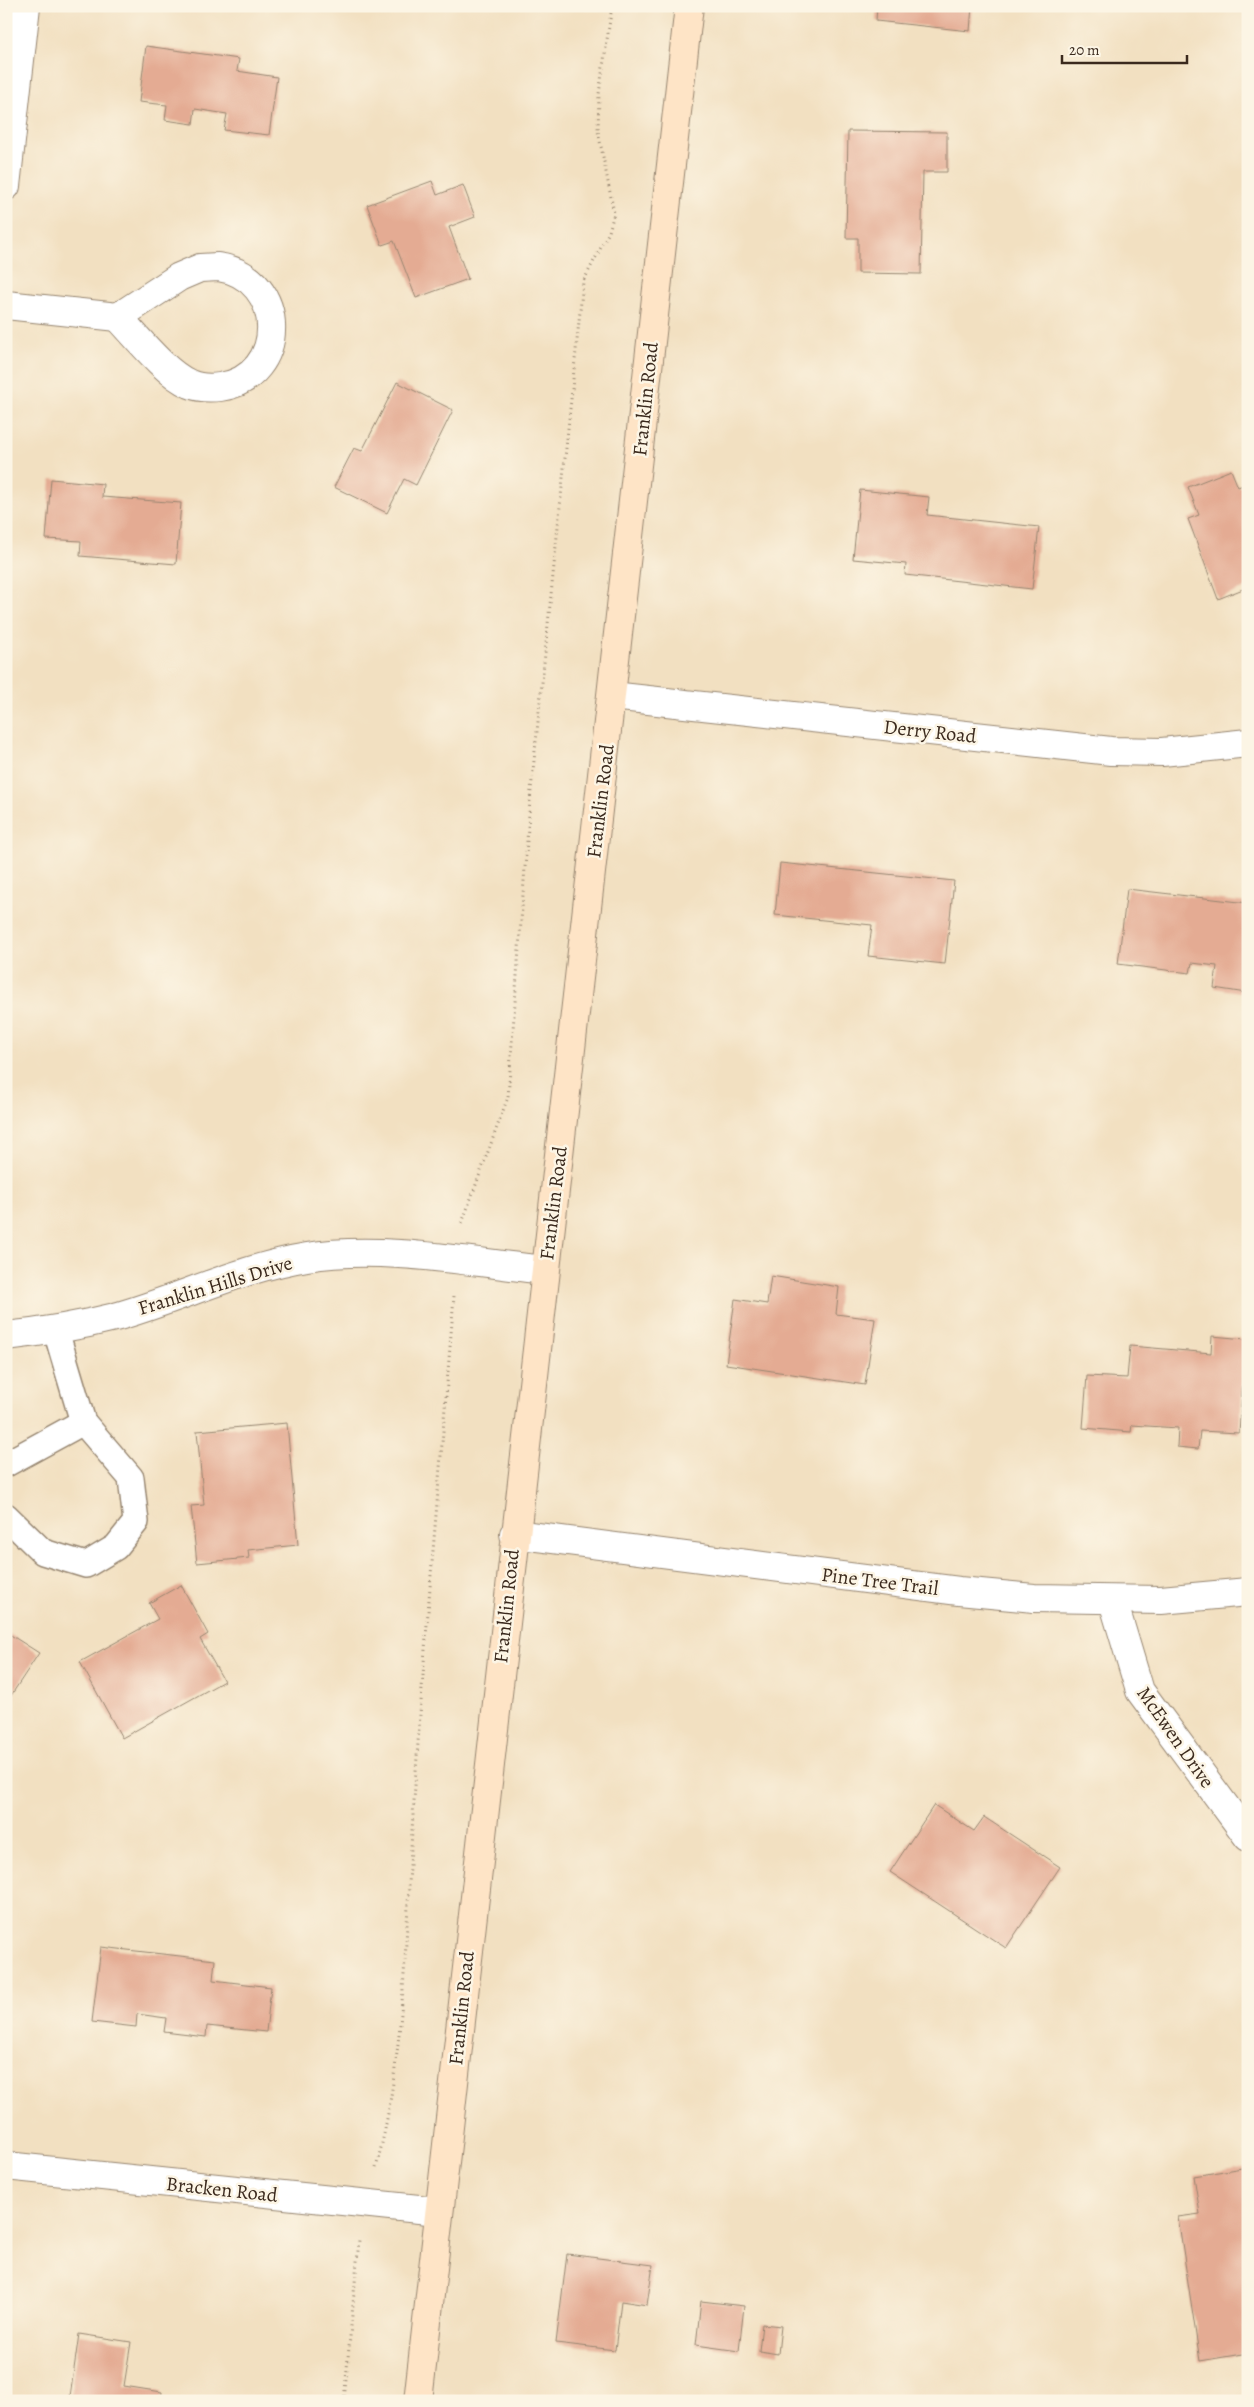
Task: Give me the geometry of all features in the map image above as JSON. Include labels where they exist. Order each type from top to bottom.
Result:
[{"type":"street","points":[[6,186],[26,6]]},
{"type":"street","name":"Franklin Road","points":[[418,2401],[514,1534],[612,696],[689,6]]},
{"type":"street","points":[[6,304],[118,317],[179,277],[200,268],[218,267],[232,269],[255,283],[267,302],[271,317],[272,334],[266,352],[251,373],[226,386],[211,388],[190,384],[176,375],[118,317]]},
{"type":"street","name":"Derry Road","points":[[612,696],[1111,751],[1162,752],[1248,743]]},
{"type":"street","name":"Franklin Hills Drive","points":[[6,1336],[56,1330],[116,1316],[265,1266],[307,1257],[350,1252],[394,1254],[545,1270]]},
{"type":"street","name":"Pine Tree Trail","points":[[514,1534],[959,1591],[1034,1598],[1113,1601],[1161,1600],[1248,1592]]},
{"type":"street","name":"McEwen Drive","points":[[1113,1601],[1140,1691],[1248,1837]]},
{"type":"street","name":"Bracken Road","points":[[6,2166],[438,2211]]},
{"type":"lane","points":[[6,1516],[42,1552],[86,1565],[116,1547],[136,1522],[131,1478],[83,1422],[56,1330]]},
{"type":"lane","points":[[6,1464],[83,1422]]},
{"type":"path","points":[[461,1226],[508,1096],[530,800],[583,282],[609,232],[614,213],[598,131],[600,94],[612,6]]},
{"type":"path","points":[[373,2177],[388,2120],[404,1974],[414,1801],[454,1295]]},
{"type":"path","points":[[344,2401],[360,2233]]},
{"type":"building","points":[[877,6],[972,6],[970,31],[876,21]]},
{"type":"building","points":[[146,46],[239,59],[237,71],[277,77],[269,135],[224,130],[227,114],[195,109],[193,124],[165,120],[167,105],[139,102]]},
{"type":"building","points":[[848,131],[947,132],[947,172],[923,172],[921,274],[858,273],[858,238],[846,238]]},
{"type":"building","points":[[432,181],[437,195],[463,185],[475,217],[449,227],[468,279],[416,298],[394,241],[382,245],[367,205]]},
{"type":"building","points":[[397,382],[453,410],[416,485],[404,479],[387,513],[334,487],[354,448],[362,451]]},
{"type":"building","points":[[1231,470],[1238,487],[1248,483],[1248,587],[1218,599],[1188,519],[1199,515],[1188,487]]},
{"type":"building","points":[[51,479],[103,484],[102,497],[181,503],[176,564],[80,556],[81,541],[46,539]]},
{"type":"building","points":[[860,490],[929,497],[927,515],[1039,527],[1032,589],[905,575],[906,564],[853,559]]},
{"type":"building","points":[[780,863],[954,881],[945,964],[868,956],[872,925],[775,915]]},
{"type":"building","points":[[1127,889],[1248,903],[1246,993],[1214,988],[1217,966],[1192,963],[1190,973],[1118,964]]},
{"type":"building","points":[[771,1276],[839,1287],[836,1314],[875,1319],[865,1385],[726,1364],[735,1299],[767,1304]]},
{"type":"building","points":[[1212,1336],[1246,1339],[1239,1433],[1200,1431],[1198,1449],[1177,1447],[1178,1428],[1132,1425],[1131,1432],[1083,1428],[1087,1376],[1127,1378],[1130,1346],[1211,1353]]},
{"type":"building","points":[[287,1423],[298,1545],[248,1550],[249,1558],[197,1563],[191,1506],[204,1505],[197,1431]]},
{"type":"building","points":[[181,1585],[208,1634],[200,1639],[224,1681],[122,1738],[80,1662],[158,1619],[149,1603]]},
{"type":"building","points":[[6,1632],[39,1653],[6,1703]]},
{"type":"building","points":[[934,1805],[974,1831],[984,1817],[1060,1867],[1006,1948],[890,1872]]},
{"type":"building","points":[[101,1947],[215,1960],[213,1980],[271,1987],[266,2032],[207,2026],[206,2037],[164,2032],[166,2018],[137,2014],[136,2027],[92,2022]]},
{"type":"building","points":[[1248,2167],[1248,2353],[1200,2361],[1178,2217],[1200,2214],[1194,2176]]},
{"type":"building","points":[[567,2254],[653,2265],[647,2305],[621,2301],[615,2350],[556,2343]]},
{"type":"building","points":[[701,2301],[744,2306],[739,2351],[696,2345]]},
{"type":"building","points":[[762,2324],[781,2326],[778,2354],[759,2351]]},
{"type":"building","points":[[79,2334],[131,2342],[124,2386],[162,2392],[161,2401],[89,2401],[70,2397]]}]
